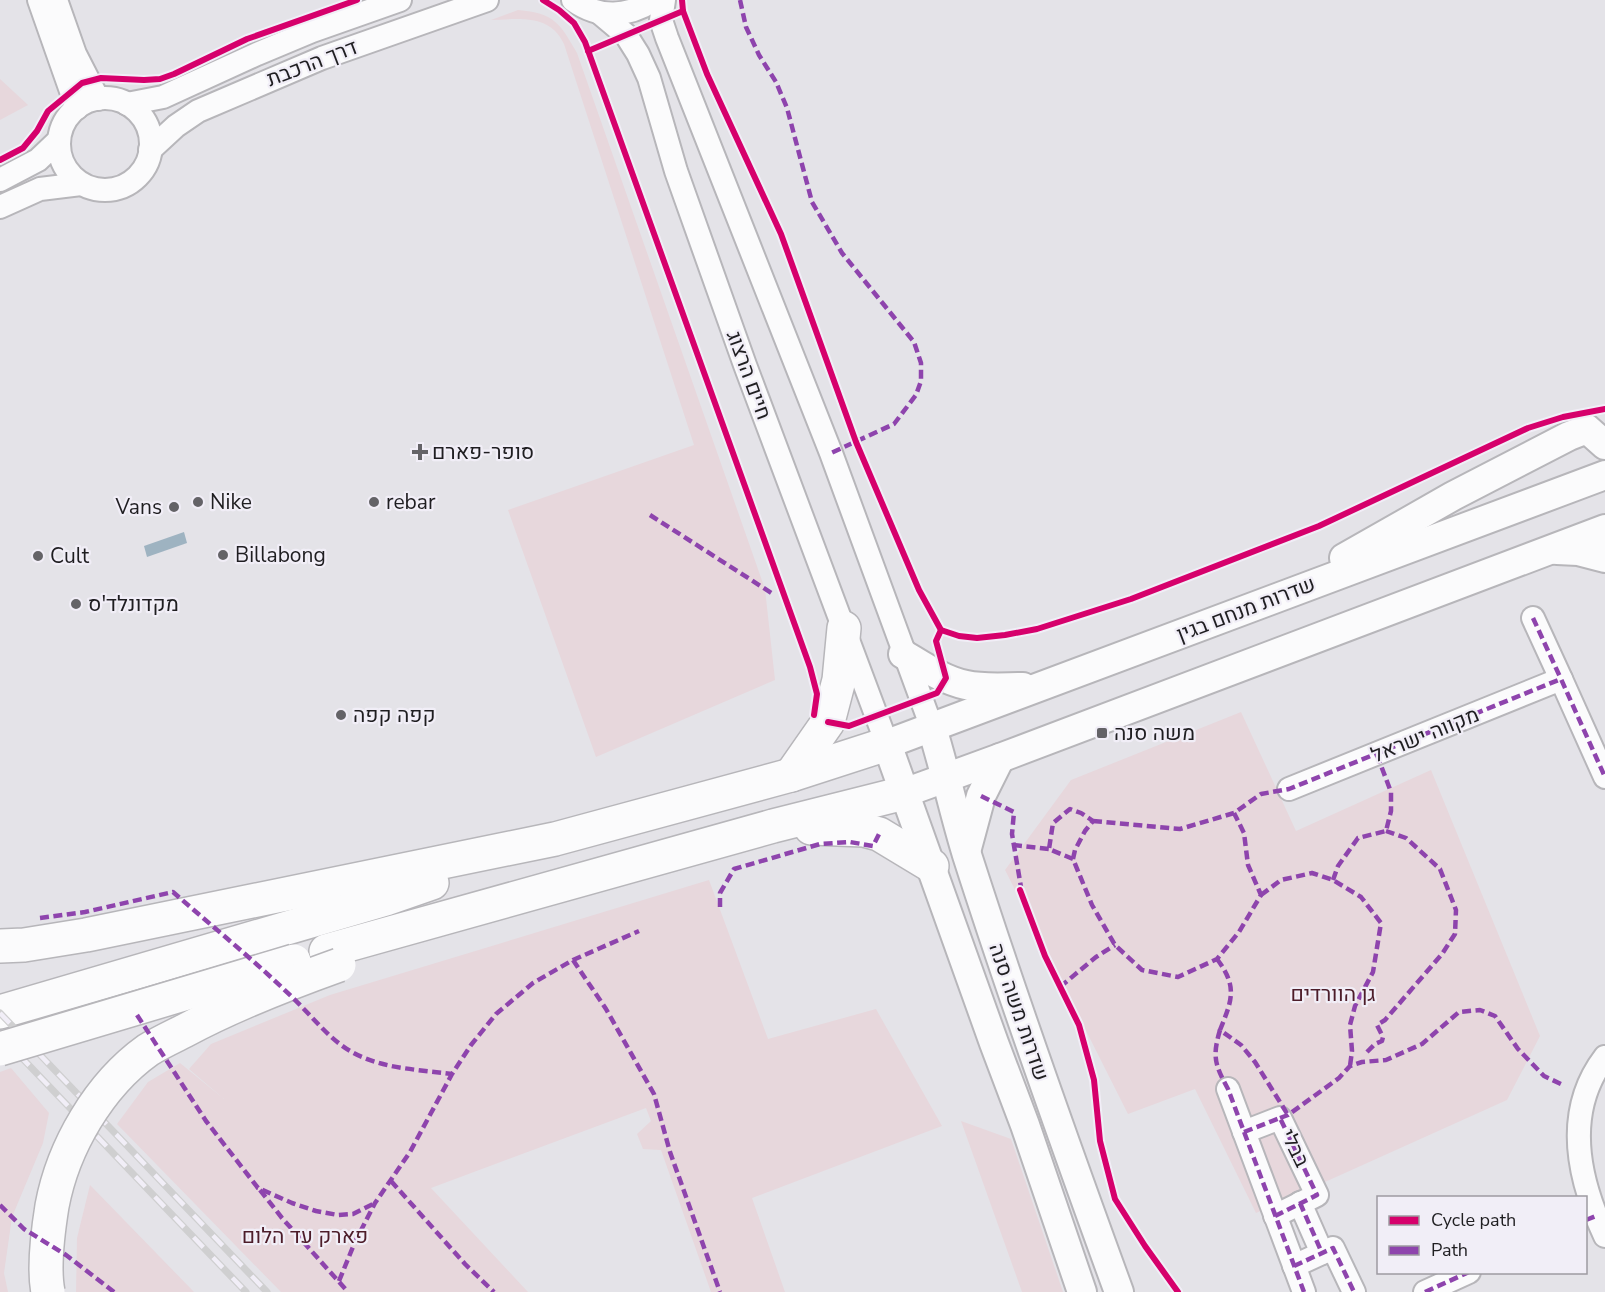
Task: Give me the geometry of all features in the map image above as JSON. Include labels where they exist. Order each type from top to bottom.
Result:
[{"type":"highway","points":[[791,775],[828,722],[838,680],[844,628]]},
{"type":"highway","points":[[0,946],[24,945],[86,935],[555,839],[791,775],[887,744]]},
{"type":"highway","points":[[0,1049],[333,958],[543,891],[773,826],[904,793]]},
{"type":"highway","points":[[773,826],[864,830],[879,834],[932,866]]},
{"type":"highway","points":[[0,1012],[386,899],[555,839]]},
{"type":"highway","points":[[48,1292],[48,1227],[61,1171],[85,1121],[119,1076],[149,1049],[200,1022],[281,986],[333,958]]},
{"type":"main road","points":[[1280,596],[1412,519],[1569,436],[1587,429],[1605,445]]},
{"type":"main road","name":"שדרות מנחם בגין","points":[[887,744],[1605,475]]},
{"type":"main road","points":[[904,793],[1605,530]]},
{"type":"main road","points":[[1543,552],[1578,551],[1605,558]]},
{"type":"main road","points":[[903,654],[931,671],[969,686],[1040,688]]},
{"type":"main road","name":"שדרות משה סנה","points":[[932,728],[966,852],[1048,1098],[1119,1292]]},
{"type":"main road","name":"שדרות משה סנה","points":[[887,744],[1025,1125],[1082,1292]]},
{"type":"main road","points":[[966,852],[981,796],[1000,758]]},
{"type":"street","points":[[39,0],[88,104]]},
{"type":"street","points":[[56,0],[75,54],[88,104]]},
{"type":"street","name":"דרך הרכבת","points":[[127,104],[163,97],[312,31],[400,0]]},
{"type":"street","name":"דרך הרכבת","points":[[150,150],[176,126],[198,111],[322,58],[487,0]]},
{"type":"street","name":"חיים הרצוג","points":[[573,0],[601,14],[626,35],[649,78],[679,182],[887,744]]},
{"type":"street","points":[[601,14],[621,14],[640,9],[654,0]]},
{"type":"street","points":[[664,0],[661,20],[667,39],[827,442],[932,728]]},
{"type":"street","points":[[108,99],[127,104],[138,112],[150,136],[150,150],[143,169],[129,183],[110,190],[99,190],[81,184],[71,176],[60,153],[59,140],[68,117],[88,104],[108,99]]},
{"type":"street","points":[[0,180],[38,160],[59,140]]},
{"type":"street","points":[[0,207],[40,189],[81,184]]},
{"type":"street","points":[[1533,618],[1605,777]]},
{"type":"street","name":"מקווה ישראל","points":[[1289,789],[1561,679]]},
{"type":"street","points":[[1595,1224],[1584,1184],[1579,1150],[1579,1120],[1584,1096],[1605,1057]]},
{"type":"street","name":"בבלי","points":[[1228,1089],[1304,1292]]},
{"type":"street","name":"בבלי","points":[[1244,1132],[1280,1118],[1317,1195],[1275,1216]]},
{"type":"street","points":[[1300,1203],[1322,1253]]},
{"type":"street","points":[[1294,1266],[1333,1248],[1354,1292]]},
{"type":"street","points":[[1425,1292],[1465,1274]]},
{"type":"green space","points":[[518,10],[530,11],[555,21],[577,53],[765,589],[775,680],[596,757],[508,510],[694,445],[564,44],[551,27],[533,20],[491,20]]},
{"type":"green space","points":[[0,79],[28,105],[0,120]]},
{"type":"green space","name":"גן הוורדים","points":[[1241,712],[1296,831],[1431,770],[1540,1036],[1507,1100],[1256,1213],[1195,1089],[1128,1114],[1005,870],[1071,780]]},
{"type":"green space","name":"פארק עד הלום","points":[[709,880],[768,1039],[876,1009],[942,1126],[752,1198],[785,1292],[711,1292],[661,1150],[643,1149],[637,1134],[651,1121],[646,1108],[431,1188],[528,1292],[281,1292],[117,1124],[148,1082],[180,1063],[224,1099],[189,1069],[211,1044],[330,995]]},
{"type":"green space","points":[[11,1068],[49,1113],[43,1143],[12,1217],[4,1273],[8,1292],[0,1292],[0,1072]]},
{"type":"green space","points":[[961,1121],[1011,1139],[1063,1292],[1022,1292]]},
{"type":"green space","points":[[90,1185],[194,1292],[76,1292],[77,1238]]},
{"type":"water","points":[[184,532],[187,543],[147,557],[144,546]]},
{"type":"railway","points":[[0,1013],[267,1292]]},
{"type":"railway","points":[[0,1035],[246,1292]]},
{"type":"marked path","points":[[740,0],[746,27],[759,55],[776,82],[787,108],[812,202],[842,253],[914,342],[921,363],[921,381],[916,395],[894,424],[831,453]]},
{"type":"marked path","points":[[650,515],[773,594]]},
{"type":"marked path","points":[[1533,618],[1561,679]]},
{"type":"marked path","points":[[1093,821],[1180,829],[1234,813],[1261,794],[1289,789],[1561,679],[1605,777]]},
{"type":"marked path","points":[[1333,880],[1338,866],[1358,838],[1386,831],[1391,811],[1391,792],[1377,755]]},
{"type":"marked path","points":[[981,796],[1014,812],[1012,834],[1022,893]]},
{"type":"marked path","points":[[1073,859],[1049,849],[1053,823],[1070,809],[1093,821],[1085,831],[1073,859],[1092,905],[1115,945],[1142,970],[1178,977],[1217,959],[1239,932],[1261,895],[1248,865],[1244,833],[1234,813]]},
{"type":"marked path","points":[[1367,1052],[1382,1041],[1383,1037],[1377,1025],[1385,1020],[1442,954],[1455,934],[1456,910],[1440,869],[1406,838],[1386,831]]},
{"type":"marked path","points":[[720,907],[720,893],[734,869],[820,844],[850,842],[873,846],[879,834]]},
{"type":"marked path","points":[[1013,845],[1049,849]]},
{"type":"marked path","points":[[1261,895],[1281,880],[1312,873],[1333,880],[1361,897],[1381,923],[1373,972],[1355,1006],[1350,1025],[1352,1051],[1350,1066]]},
{"type":"marked path","points":[[40,918],[85,912],[173,892],[264,971],[342,1046],[362,1057],[383,1064],[452,1074]]},
{"type":"marked path","points":[[339,1281],[355,1242],[375,1203],[410,1152],[452,1074],[471,1045],[496,1014],[533,983],[573,960],[639,931]]},
{"type":"marked path","points":[[1060,987],[1096,957],[1115,945]]},
{"type":"marked path","points":[[1217,959],[1228,978],[1231,994],[1228,1010],[1220,1030],[1241,1045],[1255,1062],[1288,1115]]},
{"type":"marked path","points":[[573,960],[606,1009],[654,1094],[670,1152],[720,1292]]},
{"type":"marked path","points":[[1280,1118],[1288,1115],[1339,1078],[1350,1066],[1362,1062],[1386,1060],[1422,1044],[1459,1012],[1480,1010],[1495,1016],[1518,1049],[1544,1076],[1563,1085]]},
{"type":"marked path","points":[[137,1015],[206,1121],[258,1188],[292,1203],[338,1215],[353,1214],[375,1203]]},
{"type":"marked path","points":[[1220,1030],[1216,1061],[1304,1292]]},
{"type":"marked path","points":[[1244,1132],[1280,1118],[1317,1195],[1275,1216]]},
{"type":"marked path","points":[[391,1181],[465,1264],[494,1292]]},
{"type":"marked path","points":[[260,1190],[348,1292]]},
{"type":"marked path","points":[[1300,1203],[1322,1253]]},
{"type":"marked path","points":[[0,1205],[24,1229],[66,1255],[114,1292]]},
{"type":"marked path","points":[[1587,1220],[1596,1216]]},
{"type":"marked path","points":[[1294,1266],[1333,1248],[1354,1292]]},
{"type":"marked path","points":[[1425,1292],[1465,1274]]},
{"type":"cycle path","points":[[0,160],[23,148],[37,131],[48,111],[82,83],[101,78],[160,79],[247,39],[357,0]]},
{"type":"cycle path","points":[[543,0],[574,23],[585,42],[810,667],[817,694],[814,715]]},
{"type":"cycle path","points":[[682,0],[683,11],[707,74],[781,234],[856,442],[919,590],[941,630],[959,636],[977,638],[1005,635],[1037,629],[1131,599],[1319,526],[1528,428],[1563,417],[1605,409]]},
{"type":"cycle path","points":[[588,51],[683,11]]},
{"type":"cycle path","points":[[828,722],[849,726],[937,693],[946,678],[936,641],[941,630]]},
{"type":"cycle path","points":[[1020,890],[1045,956],[1079,1025],[1094,1080],[1100,1141],[1115,1199],[1178,1292]]},
{"type":"place","name":"סופר-פארם","points":[[420,452]]},
{"type":"place","name":"Nike","points":[[198,502]]},
{"type":"place","name":"rebar","points":[[374,502]]},
{"type":"place","name":"Vans","points":[[174,507]]},
{"type":"place","name":"Billabong","points":[[223,555]]},
{"type":"place","name":"Cult","points":[[38,556]]},
{"type":"place","name":"מקדונלד'ס","points":[[76,604]]},
{"type":"place","name":"קפה קפה","points":[[341,715]]},
{"type":"place","name":"משה סנה","points":[[1102,733]]}]
